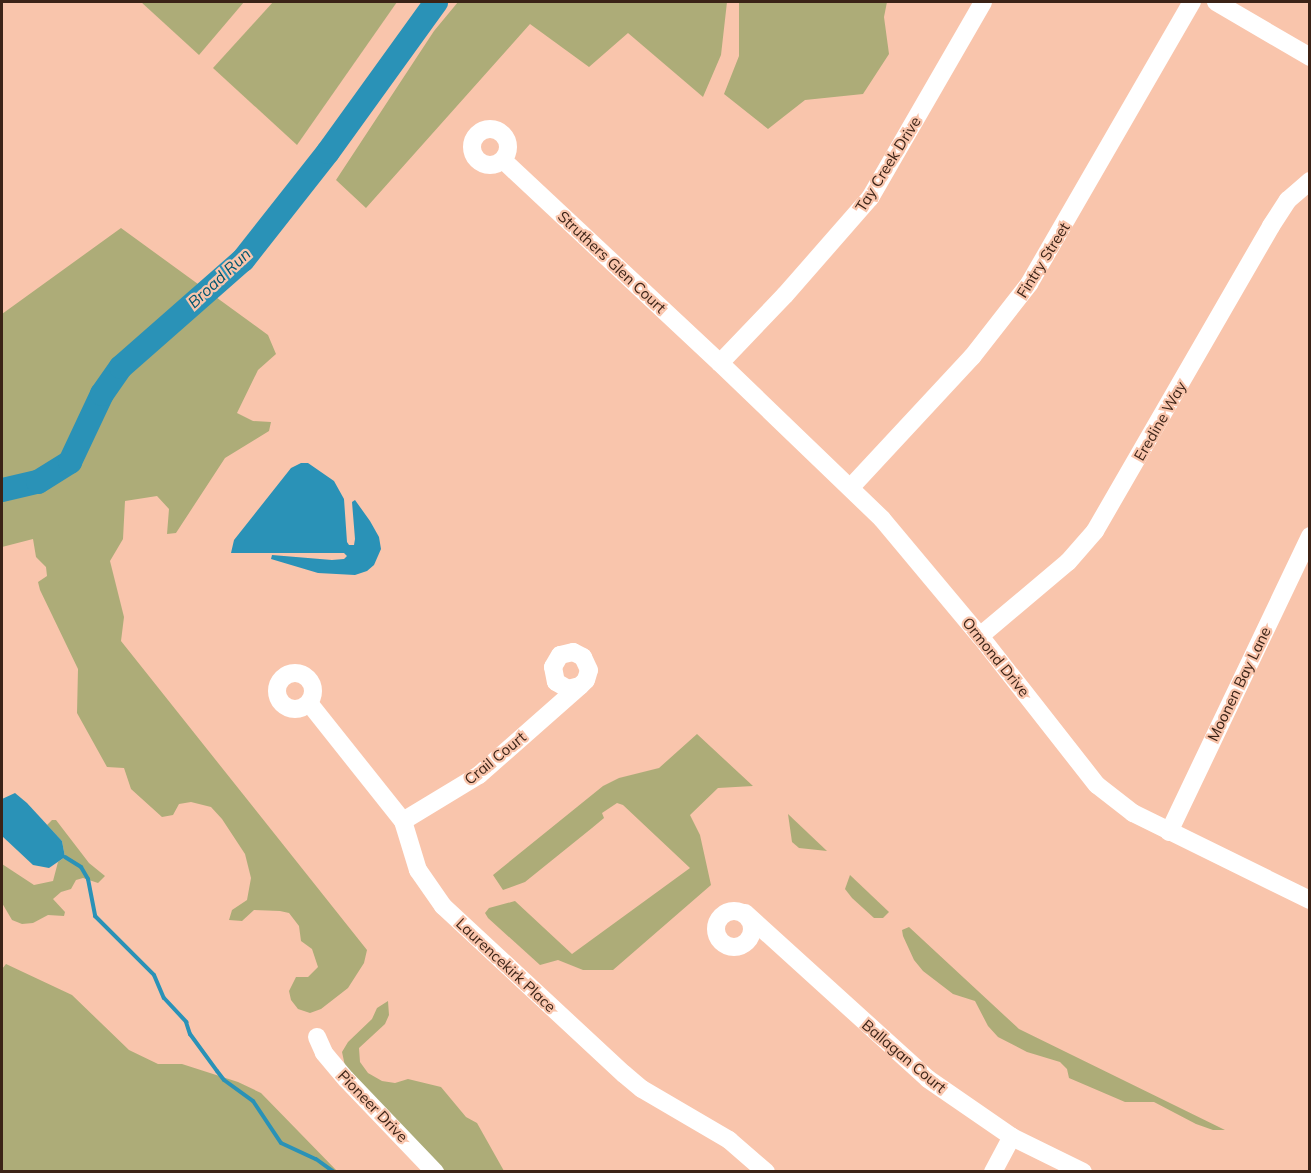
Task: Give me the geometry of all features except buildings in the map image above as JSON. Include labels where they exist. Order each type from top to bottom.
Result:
[{"type":"street","name":"Tay Creek Drive","points":[[720,363],[793,287],[870,198],[983,2]]},
{"type":"street","name":"Fintry Street","points":[[851,487],[972,357],[1029,284],[1192,2]]},
{"type":"street","points":[[1216,2],[1310,57]]},
{"type":"street","name":"Struthers Glen Court","points":[[503,160],[720,363]]},
{"type":"street","name":"Eredine Way","points":[[980,636],[1068,562],[1095,531],[1271,226],[1288,200],[1310,181]]},
{"type":"street","name":"Ormond Drive","points":[[720,363],[882,519],[980,636],[1097,784],[1133,813],[1310,900]]},
{"type":"street","name":"Moonen Bay Lane","points":[[1169,832],[1310,536]]},
{"type":"street","name":"Crail Court","points":[[404,820],[479,775],[580,686]]},
{"type":"street","name":"Laurencekirk Place","points":[[309,703],[404,820],[418,870],[443,906],[624,1074],[651,1094],[729,1140],[766,1172]]},
{"type":"street","name":"Ballagan Court","points":[[745,913],[928,1078],[1012,1137],[1083,1172]]},
{"type":"street","name":"Pioneer Drive","points":[[317,1037],[324,1053],[346,1079],[435,1172]]},
{"type":"street","points":[[993,1172],[1012,1137]]},
{"type":"shaded area","points":[[141,2],[244,2],[199,55]]},
{"type":"shaded area","points":[[273,2],[397,2],[297,145],[213,68]]},
{"type":"shaded area","points":[[458,2],[727,2],[721,55],[703,97],[628,33],[589,67],[530,24],[366,208],[336,180],[434,31]]},
{"type":"shaded area","points":[[739,2],[887,2],[884,17],[889,54],[863,94],[805,100],[768,129],[724,94],[739,56]]},
{"type":"shaded area","points":[[121,228],[268,335],[276,354],[258,370],[237,413],[253,421],[271,422],[269,431],[225,458],[176,533],[167,534],[169,509],[157,496],[125,501],[123,539],[110,561],[124,617],[121,641],[367,950],[364,963],[348,988],[321,1009],[310,1013],[298,1009],[291,1000],[289,991],[296,977],[308,977],[318,967],[312,949],[301,941],[299,926],[289,913],[280,911],[254,910],[242,921],[229,920],[232,910],[247,900],[251,878],[245,854],[222,819],[211,807],[191,802],[179,804],[173,815],[162,817],[131,789],[124,768],[107,767],[77,713],[78,669],[40,590],[38,582],[47,576],[46,567],[36,557],[33,539],[2,547],[2,314]]},
{"type":"shaded area","points":[[697,734],[753,786],[718,788],[690,815],[700,835],[711,885],[613,970],[583,970],[558,960],[540,965],[488,918],[485,913],[489,908],[515,901],[572,954],[690,868],[623,805],[617,803],[602,813],[604,818],[525,882],[503,890],[493,875],[603,786],[619,778],[659,768]]},
{"type":"shaded area","points":[[788,814],[827,851],[799,848],[792,842]]},
{"type":"shaded area","points":[[52,820],[56,820],[89,863],[105,876],[98,883],[83,878],[76,880],[71,889],[61,892],[53,899],[65,912],[64,916],[48,915],[33,923],[22,924],[12,920],[2,903],[2,864],[34,885],[53,881],[58,862],[65,857],[62,841],[47,825]]},
{"type":"shaded area","points":[[850,875],[889,912],[883,918],[874,918],[845,889]]},
{"type":"shaded area","points":[[909,927],[1019,1029],[1225,1130],[1213,1130],[1196,1124],[1154,1102],[1125,1102],[1069,1078],[1067,1069],[1060,1062],[1027,1052],[998,1037],[988,1026],[975,1001],[953,994],[923,971],[914,960],[902,930]]},
{"type":"shaded area","points":[[6,964],[72,995],[129,1050],[158,1064],[182,1064],[238,1082],[261,1093],[337,1171],[2,1171],[2,969]]},
{"type":"shaded area","points":[[388,1001],[389,1015],[385,1024],[359,1048],[360,1062],[368,1073],[382,1081],[395,1083],[408,1079],[441,1087],[466,1117],[477,1123],[504,1171],[445,1171],[345,1066],[342,1052],[348,1042],[372,1019],[377,1008]]},
{"type":"water","points":[[301,463],[308,463],[334,481],[344,499],[349,545],[354,545],[355,539],[352,502],[355,500],[370,521],[379,537],[381,549],[374,565],[367,571],[355,575],[318,573],[271,559],[272,555],[332,560],[344,559],[347,556],[344,553],[231,553],[234,540],[291,468]]},
{"type":"water","points":[[15,793],[62,841],[65,857],[49,868],[33,865],[2,836],[2,799]]},
{"type":"waterway","name":"Broad Run","points":[[2,490],[38,482],[70,462],[102,394],[121,367],[243,260],[328,152],[436,2]]},
{"type":"waterway","points":[[65,857],[81,867],[88,879],[95,916],[154,975],[164,998],[186,1022],[190,1034],[224,1080],[253,1101],[281,1143],[316,1159],[334,1172]]}]
